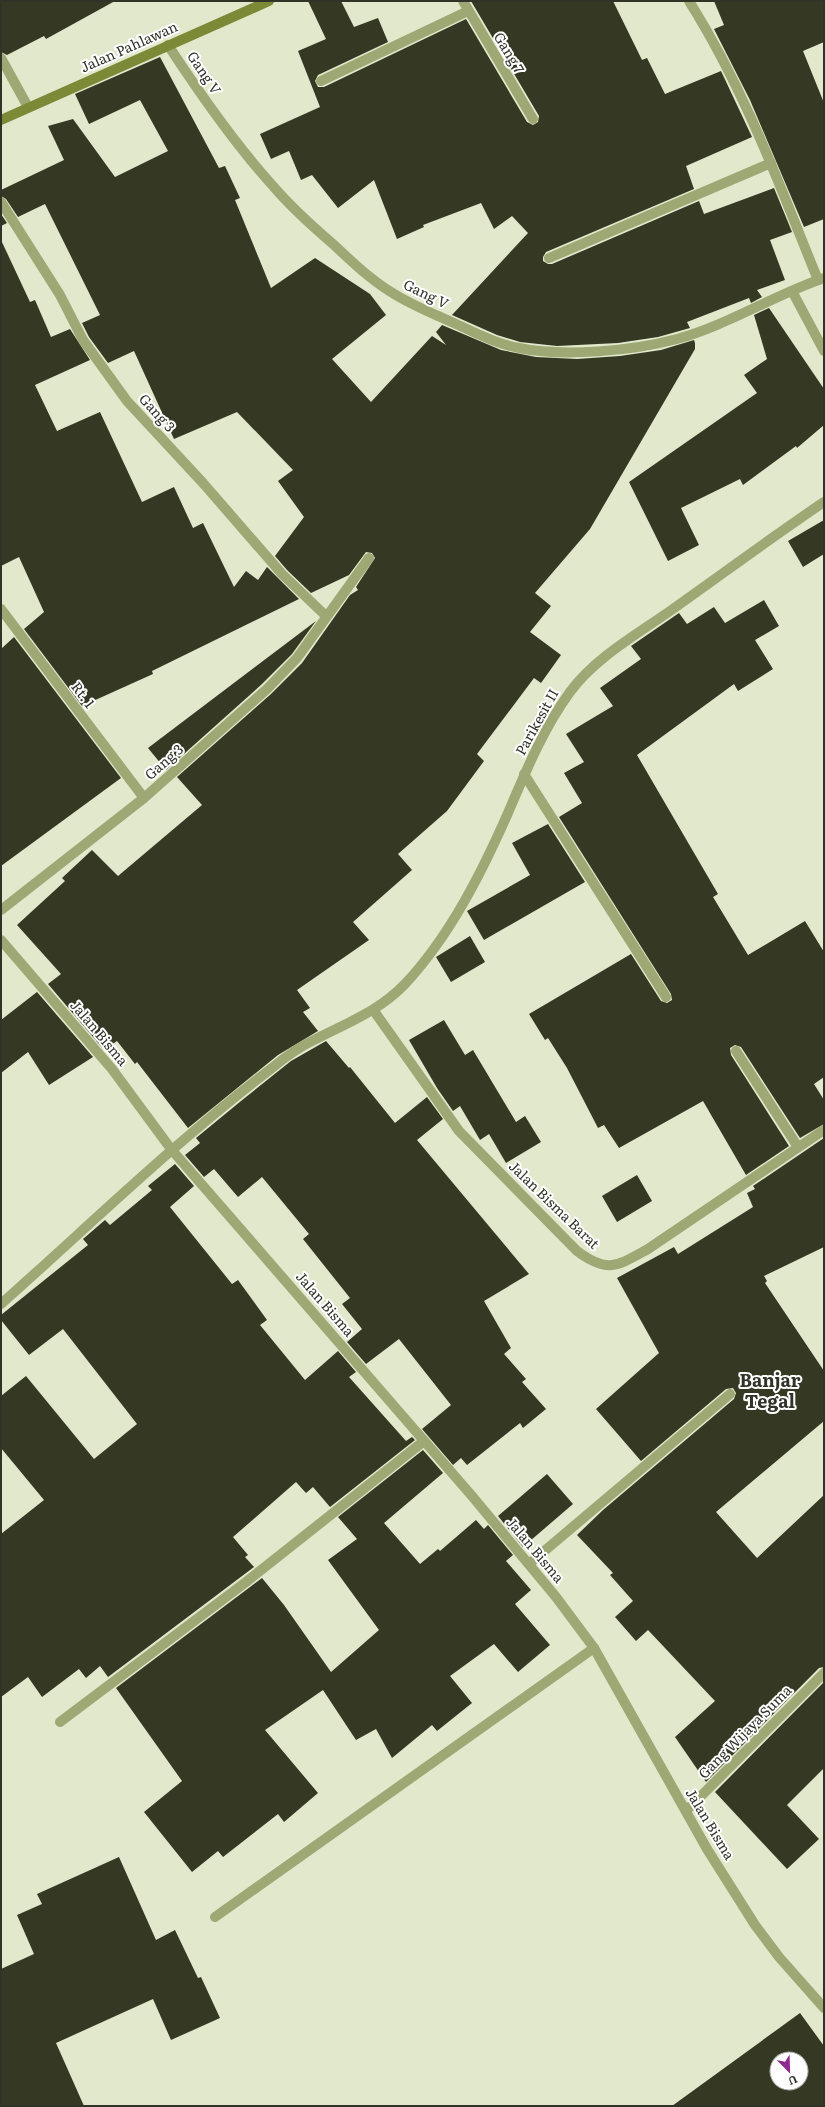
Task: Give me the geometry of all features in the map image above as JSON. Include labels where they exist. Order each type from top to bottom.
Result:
[{"type":"main road","name":"Jalan Pahlawan","points":[[1,120],[269,1]]},
{"type":"street","name":"Gang 7","points":[[463,1],[468,12],[532,119]]},
{"type":"street","points":[[689,1],[726,63],[821,279]]},
{"type":"street","points":[[321,81],[468,12]]},
{"type":"street","name":"Gang V","points":[[168,46],[200,93],[273,187],[314,227],[347,257],[390,292],[423,310],[484,337],[519,348],[568,352],[615,350],[677,339],[770,302],[821,279]]},
{"type":"street","points":[[1,58],[28,107]]},
{"type":"street","points":[[549,258],[771,163]]},
{"type":"street","name":"Gang 3","points":[[1,202],[60,295],[83,340],[127,401],[204,483],[282,574],[326,616]]},
{"type":"street","points":[[792,291],[824,351]]},
{"type":"street","name":"Parikesit II","points":[[374,1011],[390,999],[407,982],[451,922],[473,884],[507,815],[524,774],[549,723],[571,690],[604,657],[780,531],[824,502]]},
{"type":"street","name":"Gang 3","points":[[1,910],[144,798],[267,690],[296,658],[369,558]]},
{"type":"street","name":"Rt. 1","points":[[1,608],[144,798]]},
{"type":"street","points":[[524,774],[666,997]]},
{"type":"street","name":"Jalan Bisma","points":[[1,940],[112,1069],[171,1149],[424,1441],[528,1564],[594,1648],[707,1849],[755,1925],[780,1957],[824,2007]]},
{"type":"street","points":[[1,1304],[171,1149],[274,1066],[312,1040],[374,1011]]},
{"type":"street","name":"Jalan Bisma Barat","points":[[374,1011],[459,1131],[577,1251],[592,1262],[607,1266],[622,1263],[648,1248],[824,1130]]},
{"type":"street","points":[[736,1051],[798,1147]]},
{"type":"street","points":[[528,1564],[730,1394]]},
{"type":"street","points":[[60,1722],[252,1577],[424,1441]]},
{"type":"street","points":[[216,1917],[594,1648]]},
{"type":"street","name":"Gang Wijaya Suma","points":[[686,1811],[824,1673]]},
{"type":"building","points":[[1,1],[115,1],[46,39],[44,36],[7,55],[1,52]]},
{"type":"building","points":[[308,1],[341,1],[354,27],[378,18],[388,42],[318,75],[315,81],[318,87],[324,87],[466,19],[527,122],[533,125],[538,122],[539,116],[471,1],[613,1],[642,60],[647,58],[665,94],[721,71],[752,137],[686,166],[694,189],[546,252],[543,257],[543,261],[548,264],[552,264],[699,201],[704,214],[774,188],[792,232],[770,240],[785,280],[757,290],[762,297],[751,303],[749,298],[687,322],[690,328],[658,337],[618,343],[557,346],[520,342],[497,335],[452,315],[528,233],[512,216],[494,229],[481,203],[423,225],[424,227],[397,239],[374,180],[338,208],[312,175],[301,180],[289,151],[271,159],[260,134],[320,107],[298,51],[326,39]]},
{"type":"building","points":[[714,1],[824,1],[824,42],[803,51],[824,103],[824,219],[804,227],[750,100],[714,29],[724,25]]},
{"type":"building","points":[[160,57],[219,168],[225,166],[240,198],[235,200],[271,288],[315,258],[370,294],[386,315],[332,359],[371,402],[432,336],[446,345],[436,332],[442,325],[501,350],[536,357],[577,359],[620,356],[661,350],[694,340],[695,343],[695,349],[590,529],[535,593],[551,606],[530,632],[561,655],[541,683],[534,678],[477,754],[484,761],[447,811],[398,854],[412,870],[353,922],[369,940],[297,990],[310,1008],[303,1012],[318,1031],[278,1055],[188,1128],[137,1062],[135,1064],[117,1041],[104,1050],[48,984],[61,974],[17,925],[65,881],[62,878],[92,850],[118,876],[202,805],[177,777],[271,694],[302,663],[350,595],[358,590],[356,587],[375,558],[372,553],[366,552],[349,575],[311,593],[287,570],[275,556],[304,517],[278,481],[293,470],[237,412],[174,439],[134,351],[108,363],[89,337],[82,323],[100,315],[45,204],[18,217],[6,199],[1,196],[1,190],[64,160],[48,126],[73,119],[115,177],[168,151],[140,100],[89,124],[75,94]]},
{"type":"building","points":[[1,214],[7,223],[1,226]]},
{"type":"building","points":[[1,240],[30,302],[35,300],[51,337],[70,329],[90,360],[35,385],[57,431],[100,412],[142,502],[174,487],[193,528],[203,523],[234,587],[246,571],[258,580],[267,567],[299,599],[152,671],[153,674],[82,706],[24,629],[44,612],[19,557],[1,566]]},
{"type":"building","points":[[769,308],[824,389],[824,425],[797,448],[796,446],[743,485],[740,479],[681,508],[699,545],[668,561],[629,482],[757,393],[744,375],[767,359],[754,315]]},
{"type":"building","points":[[824,520],[824,554],[803,567],[788,541]]},
{"type":"building","points":[[764,600],[779,626],[755,640],[773,669],[738,691],[734,684],[637,755],[718,894],[713,897],[748,955],[805,921],[824,952],[824,1077],[814,1084],[824,1100],[824,1124],[800,1138],[741,1047],[735,1045],[730,1048],[731,1055],[789,1146],[746,1175],[703,1101],[619,1148],[604,1125],[598,1128],[567,1068],[548,1038],[545,1040],[529,1014],[631,954],[661,1001],[667,1003],[672,1000],[671,994],[559,817],[582,803],[564,773],[584,762],[566,734],[613,706],[600,688],[641,659],[631,646],[679,613],[687,624],[714,607],[725,623]]},
{"type":"building","points":[[316,621],[292,654],[262,684],[166,770],[148,748]]},
{"type":"building","points":[[14,637],[121,778],[1,866],[1,649]]},
{"type":"building","points":[[548,824],[585,882],[484,940],[467,911],[530,875],[512,843]]},
{"type":"building","points":[[470,936],[485,962],[451,982],[436,957]]},
{"type":"building","points":[[37,992],[93,1057],[49,1085],[28,1052],[1,1073],[1,1020]]},
{"type":"building","points":[[444,1020],[465,1055],[473,1050],[516,1122],[525,1116],[541,1142],[506,1163],[489,1134],[480,1140],[460,1106],[453,1111],[437,1088],[409,1040]]},
{"type":"building","points":[[326,1041],[349,1068],[350,1067],[395,1123],[427,1097],[443,1119],[417,1140],[529,1274],[484,1301],[511,1348],[504,1354],[526,1379],[522,1382],[546,1409],[523,1428],[520,1423],[467,1465],[461,1458],[453,1465],[422,1429],[451,1405],[399,1339],[366,1364],[347,1342],[362,1329],[342,1304],[350,1298],[303,1239],[309,1234],[262,1177],[238,1197],[214,1169],[204,1177],[185,1155],[200,1143],[196,1138],[241,1101],[291,1061]]},
{"type":"building","points":[[824,1138],[824,1247],[764,1276],[767,1281],[765,1283],[824,1371],[824,1421],[716,1512],[757,1558],[824,1495],[824,1667],[819,1668],[706,1782],[675,1737],[715,1701],[648,1630],[636,1641],[615,1617],[633,1601],[610,1575],[613,1573],[577,1535],[603,1510],[734,1399],[736,1393],[733,1388],[726,1389],[641,1461],[596,1409],[659,1353],[617,1278],[674,1247],[678,1254],[753,1207],[747,1193],[755,1189],[753,1186]]},
{"type":"building","points":[[175,1164],[194,1186],[170,1207],[232,1284],[238,1280],[267,1320],[260,1325],[305,1380],[338,1351],[356,1372],[349,1377],[406,1441],[412,1437],[415,1440],[330,1507],[313,1487],[306,1493],[296,1482],[233,1537],[248,1555],[245,1557],[254,1567],[108,1677],[100,1666],[86,1678],[79,1669],[42,1697],[28,1677],[1,1697],[1,1534],[44,1500],[1,1448],[1,1396],[26,1376],[94,1459],[137,1424],[63,1329],[29,1355],[1,1320],[1,1315],[88,1245],[83,1239],[105,1220],[110,1225],[152,1190],[148,1186]]},
{"type":"building","points":[[637,1175],[652,1201],[617,1222],[602,1196]]},
{"type":"building","points":[[423,1450],[443,1473],[384,1523],[420,1564],[438,1549],[440,1551],[476,1520],[484,1529],[488,1525],[513,1555],[506,1561],[531,1590],[515,1604],[550,1645],[518,1672],[494,1644],[450,1676],[472,1703],[437,1731],[432,1725],[392,1758],[376,1729],[356,1740],[323,1690],[265,1730],[318,1793],[284,1822],[278,1814],[223,1857],[218,1851],[192,1872],[144,1812],[182,1781],[116,1688],[262,1578],[284,1605],[331,1672],[379,1630],[328,1560],[357,1539],[338,1517]]},
{"type":"building","points":[[547,1474],[573,1504],[523,1547],[498,1516]]},
{"type":"building","points":[[824,1682],[824,1768],[787,1805],[819,1839],[787,1869],[715,1792]]},
{"type":"building","points":[[119,1857],[156,1940],[175,1930],[198,1978],[201,1977],[220,2018],[171,2040],[153,1999],[56,2043],[84,2106],[1,2106],[1,1969],[34,1954],[17,1915],[42,1904],[37,1894]]},
{"type":"building","points":[[800,2013],[824,2046],[824,2106],[672,2106]]},
{"type":"district","name":"Banjar Tegal","points":[[770,1391]]}]
